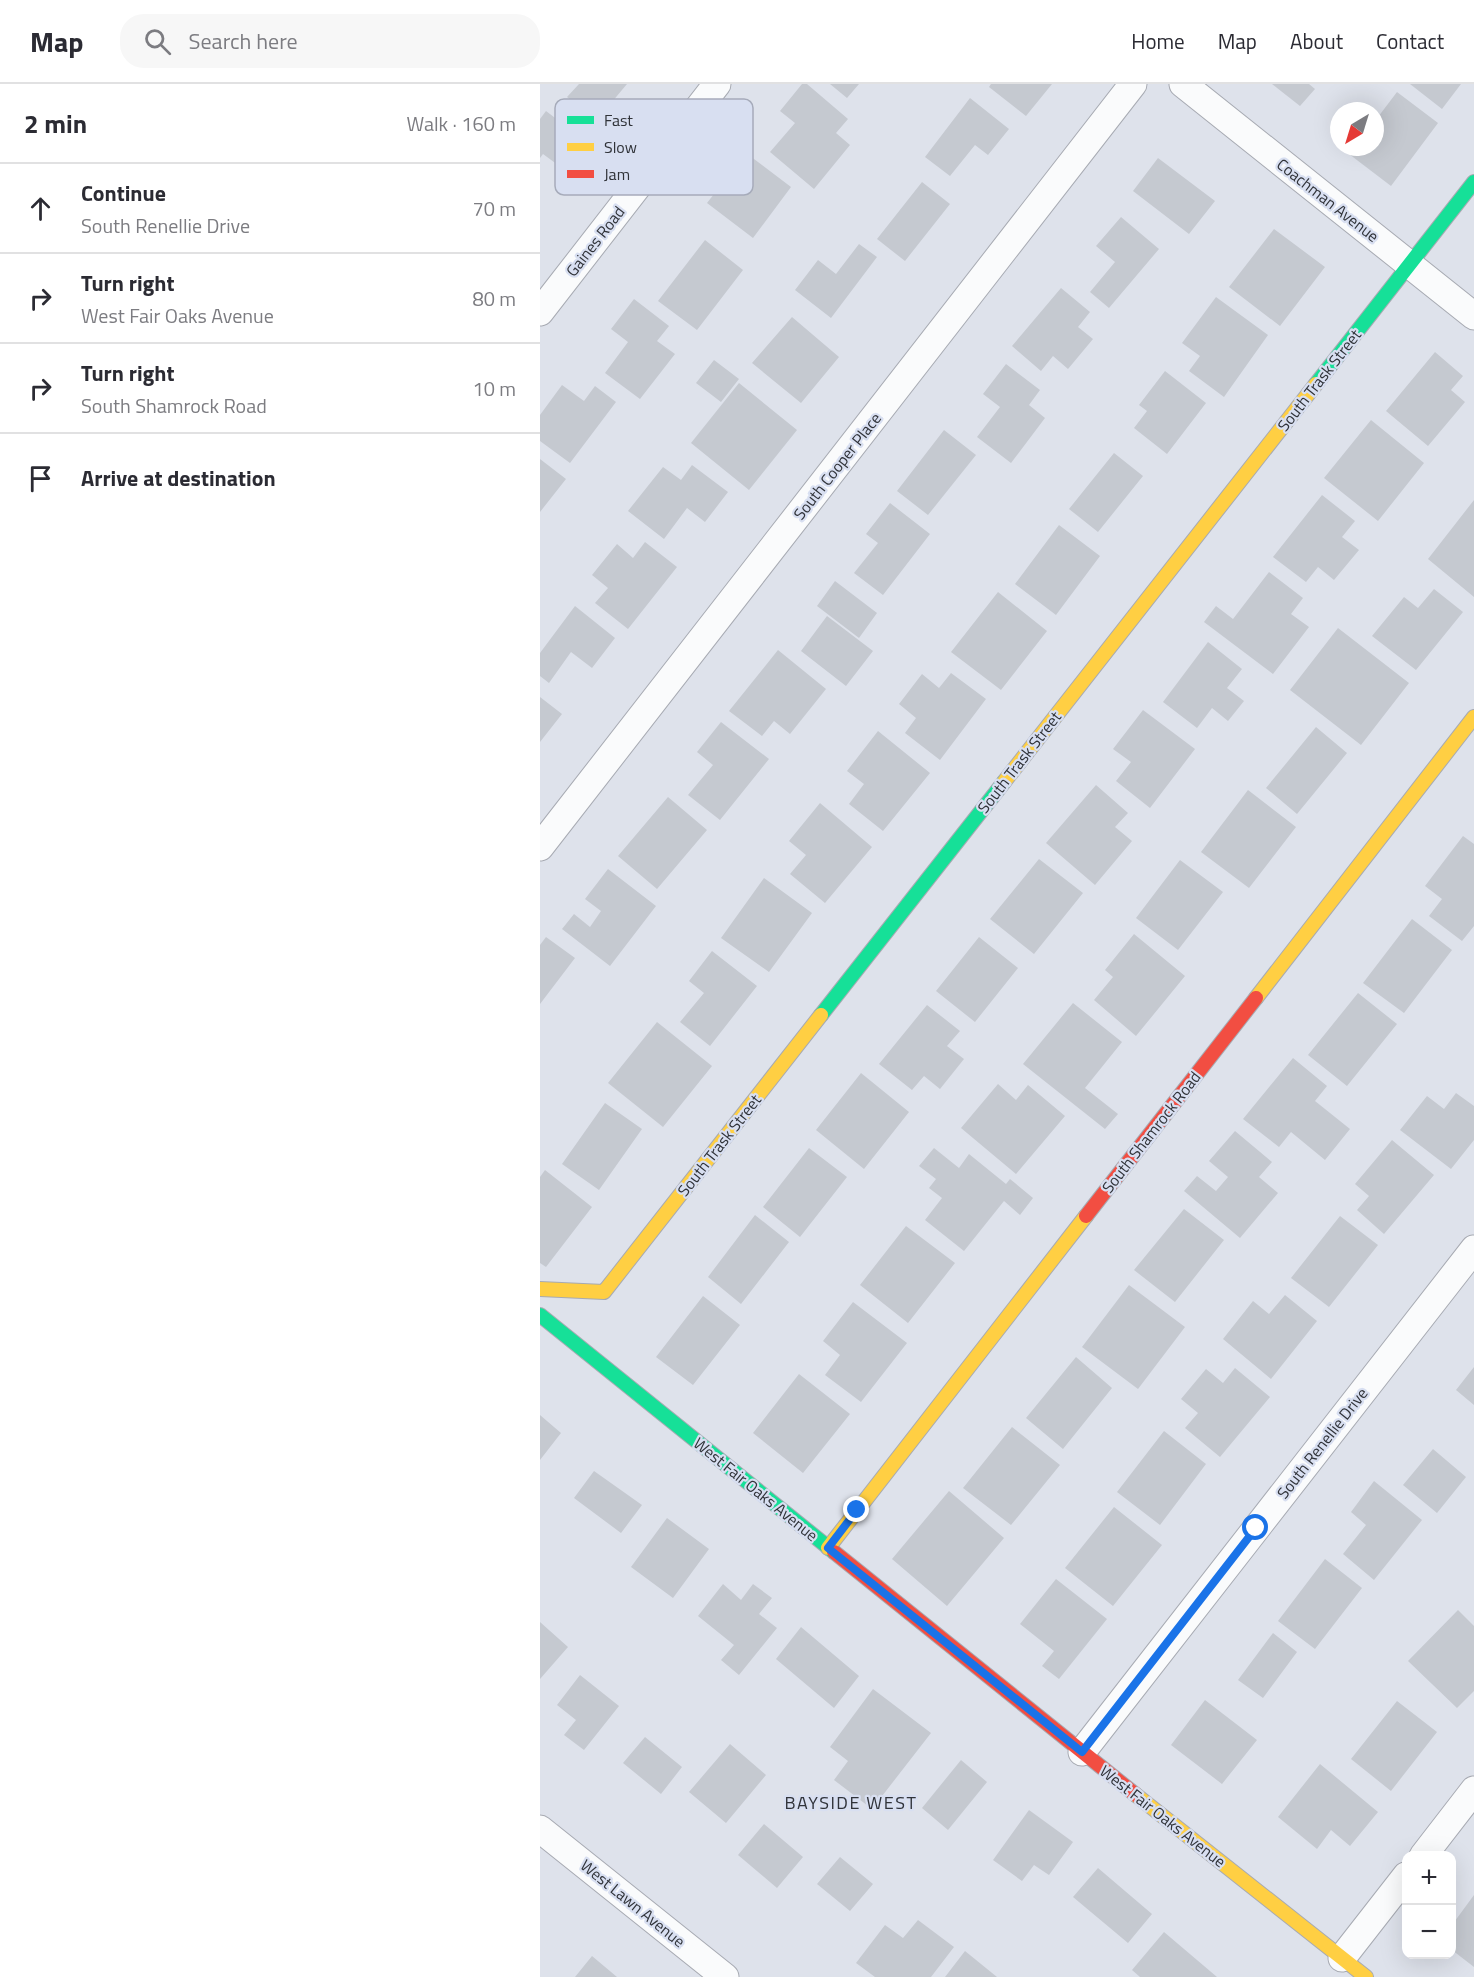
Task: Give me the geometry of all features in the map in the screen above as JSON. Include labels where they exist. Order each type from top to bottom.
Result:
[{"type":"street","name":"Gaines Road","points":[[705,99],[717,84]]},
{"type":"street","name":"South Cooper Place","points":[[540,847],[1133,84]]},
{"type":"street","name":"Coachman Avenue","points":[[1183,84],[1474,316]]},
{"type":"street","name":"South Trask Street","points":[[540,1289],[604,1292],[1474,182]]},
{"type":"street","name":"Gaines Road","points":[[540,312],[631,195]]},
{"type":"street","name":"South Shamrock Road","points":[[828,1548],[1474,717]]},
{"type":"street","name":"South Renellie Drive","points":[[1082,1752],[1474,1249]]},
{"type":"street","name":"West Fair Oaks Avenue","points":[[540,1315],[1082,1752],[1366,1977]]},
{"type":"street","points":[[1426,1851],[1474,1790]]},
{"type":"street","name":"West Lawn Avenue","points":[[540,1828],[725,1977]]},
{"type":"street","points":[[1342,1958],[1402,1882]]},
{"type":"building","points":[[579,84],[627,84],[614,99],[569,99],[567,97]]},
{"type":"building","points":[[802,84],[807,84],[848,119],[836,133],[850,145],[814,189],[770,152],[795,123],[780,111]]},
{"type":"building","points":[[830,84],[859,84],[847,98]]},
{"type":"building","points":[[991,84],[1052,84],[1026,116],[989,87]]},
{"type":"building","points":[[1272,84],[1309,84],[1315,89],[1300,106]]},
{"type":"building","points":[[1410,84],[1461,84],[1442,109]]},
{"type":"building","points":[[1397,92],[1438,123],[1391,186],[1352,156],[1384,156],[1384,109]]},
{"type":"building","points":[[970,98],[1009,129],[988,155],[975,145],[950,176],[925,157]]},
{"type":"building","points":[[546,111],[555,118],[555,163],[543,154],[540,158],[540,119]]},
{"type":"building","points":[[753,158],[791,187],[753,238],[707,203],[713,195],[753,195]]},
{"type":"building","points":[[1158,158],[1215,201],[1189,234],[1133,191]]},
{"type":"building","points":[[922,182],[950,204],[905,261],[877,239]]},
{"type":"building","points":[[1121,217],[1159,249],[1109,308],[1090,292],[1115,262],[1096,246]]},
{"type":"building","points":[[1274,229],[1325,267],[1280,326],[1229,287]]},
{"type":"building","points":[[705,240],[743,270],[697,330],[658,301]]},
{"type":"building","points":[[859,244],[877,257],[831,318],[795,290],[818,260],[836,274]]},
{"type":"building","points":[[1061,288],[1090,312],[1078,327],[1093,339],[1068,369],[1053,356],[1041,371],[1012,346]]},
{"type":"building","points":[[1216,297],[1268,335],[1224,397],[1189,371],[1200,356],[1182,343]]},
{"type":"building","points":[[634,299],[669,326],[657,341],[675,354],[640,399],[605,373],[628,342],[611,329]]},
{"type":"building","points":[[792,317],[839,357],[801,403],[752,363]]},
{"type":"building","points":[[1435,352],[1463,376],[1451,390],[1465,402],[1428,446],[1386,411]]},
{"type":"building","points":[[714,360],[739,379],[721,402],[696,383]]},
{"type":"building","points":[[1006,364],[1040,390],[1029,405],[1045,418],[1011,463],[977,437],[1000,407],[983,394]]},
{"type":"building","points":[[1165,371],[1206,403],[1167,454],[1134,428],[1147,411],[1139,405]]},
{"type":"building","points":[[739,383],[797,430],[749,490],[691,443]]},
{"type":"building","points":[[562,385],[584,401],[595,386],[616,402],[570,463],[540,441],[540,415]]},
{"type":"building","points":[[1371,420],[1424,463],[1378,521],[1324,478]]},
{"type":"building","points":[[944,430],[976,455],[928,515],[897,491]]},
{"type":"building","points":[[1114,453],[1143,476],[1098,532],[1069,509]]},
{"type":"building","points":[[540,459],[566,479],[540,512]]},
{"type":"building","points":[[692,465],[728,492],[705,522],[687,508],[664,539],[628,511],[663,467],[681,480]]},
{"type":"building","points":[[1322,495],[1355,521],[1342,537],[1359,550],[1334,580],[1318,567],[1306,582],[1273,557]]},
{"type":"building","points":[[1474,500],[1474,597],[1428,559]]},
{"type":"building","points":[[890,503],[930,534],[883,595],[854,573],[878,543],[866,534]]},
{"type":"building","points":[[1059,525],[1100,556],[1056,615],[1015,584]]},
{"type":"building","points":[[645,542],[677,567],[628,629],[595,603],[608,588],[592,575],[617,544],[633,558]]},
{"type":"building","points":[[1269,572],[1303,598],[1291,614],[1309,627],[1273,674],[1204,622],[1216,606],[1233,619]]},
{"type":"building","points":[[835,581],[877,613],[859,638],[817,606]]},
{"type":"building","points":[[1434,589],[1463,612],[1416,670],[1372,636],[1404,597],[1418,608]]},
{"type":"building","points":[[998,592],[1047,631],[1001,690],[951,652]]},
{"type":"building","points":[[575,606],[615,638],[592,668],[571,652],[549,683],[540,676],[540,653]]},
{"type":"building","points":[[827,616],[873,651],[846,686],[801,651]]},
{"type":"building","points":[[1338,628],[1409,683],[1361,745],[1290,690]]},
{"type":"building","points":[[1208,642],[1242,669],[1227,688],[1244,701],[1228,721],[1212,708],[1197,728],[1163,702]]},
{"type":"building","points":[[778,650],[826,689],[790,734],[774,721],[762,736],[729,711]]},
{"type":"building","points":[[951,673],[986,699],[940,760],[905,733],[916,718],[899,704],[922,674],[939,688]]},
{"type":"building","points":[[540,697],[562,714],[540,742]]},
{"type":"building","points":[[1143,710],[1195,749],[1150,808],[1116,781],[1131,762],[1113,749]]},
{"type":"building","points":[[721,722],[769,759],[720,820],[688,795],[713,765],[697,752]]},
{"type":"building","points":[[1316,727],[1347,753],[1297,814],[1266,788]]},
{"type":"building","points":[[878,731],[930,773],[883,831],[849,804],[864,784],[847,771]]},
{"type":"building","points":[[1096,785],[1128,813],[1115,827],[1132,841],[1095,885],[1046,843]]},
{"type":"building","points":[[1248,790],[1296,827],[1249,888],[1201,852]]},
{"type":"building","points":[[668,797],[707,830],[657,889],[618,856]]},
{"type":"building","points":[[820,803],[872,847],[825,903],[790,874],[806,855],[789,841]]},
{"type":"building","points":[[1463,836],[1474,844],[1474,926],[1462,941],[1429,916],[1442,899],[1425,886]]},
{"type":"building","points":[[1039,859],[1083,893],[1034,954],[990,919]]},
{"type":"building","points":[[1180,860],[1223,892],[1178,950],[1136,918]]},
{"type":"building","points":[[608,869],[656,906],[610,966],[562,929],[574,914],[590,927],[601,911],[585,899]]},
{"type":"building","points":[[764,878],[812,913],[769,972],[721,938]]},
{"type":"building","points":[[1412,919],[1452,950],[1404,1013],[1363,983]]},
{"type":"building","points":[[1134,934],[1185,976],[1136,1036],[1094,1000],[1113,977],[1105,970]]},
{"type":"building","points":[[546,937],[575,958],[540,1004],[540,945]]},
{"type":"building","points":[[979,937],[1018,968],[975,1022],[936,991]]},
{"type":"building","points":[[712,951],[757,986],[710,1046],[680,1022],[704,993],[689,981]]},
{"type":"building","points":[[1358,993],[1397,1024],[1347,1086],[1308,1055]]},
{"type":"building","points":[[1073,1003],[1122,1042],[1085,1088],[1118,1114],[1105,1129],[1023,1064]]},
{"type":"building","points":[[927,1005],[960,1031],[947,1046],[964,1059],[940,1089],[924,1076],[912,1090],[879,1064]]},
{"type":"building","points":[[657,1022],[712,1066],[663,1127],[608,1083]]},
{"type":"building","points":[[1293,1058],[1327,1086],[1315,1101],[1350,1129],[1325,1160],[1291,1132],[1279,1147],[1243,1119]]},
{"type":"building","points":[[861,1073],[909,1112],[864,1169],[816,1130]]},
{"type":"building","points":[[998,1084],[1016,1100],[1028,1085],[1065,1116],[1016,1174],[961,1128]]},
{"type":"building","points":[[1456,1093],[1474,1106],[1474,1140],[1451,1169],[1400,1130],[1427,1096],[1444,1109]]},
{"type":"building","points":[[605,1103],[642,1129],[599,1190],[562,1164]]},
{"type":"building","points":[[1235,1131],[1272,1162],[1259,1177],[1278,1193],[1240,1238],[1184,1191],[1197,1176],[1216,1191],[1228,1177],[1209,1161]]},
{"type":"building","points":[[1392,1140],[1434,1175],[1384,1234],[1357,1210],[1369,1196],[1355,1184]]},
{"type":"building","points":[[809,1148],[847,1177],[800,1237],[763,1207]]},
{"type":"building","points":[[934,1148],[959,1168],[969,1154],[1006,1184],[1010,1179],[1033,1198],[1020,1215],[1004,1201],[964,1251],[925,1220],[942,1198],[929,1188],[936,1179],[919,1166]]},
{"type":"building","points":[[545,1170],[592,1207],[546,1267],[540,1263],[540,1177]]},
{"type":"building","points":[[1184,1209],[1224,1240],[1175,1302],[1134,1270]]},
{"type":"building","points":[[755,1215],[789,1242],[741,1304],[708,1277]]},
{"type":"building","points":[[1340,1216],[1378,1245],[1329,1307],[1291,1278]]},
{"type":"building","points":[[906,1226],[955,1263],[908,1323],[860,1285]]},
{"type":"building","points":[[1129,1285],[1185,1327],[1138,1389],[1082,1347]]},
{"type":"building","points":[[1285,1295],[1317,1321],[1271,1379],[1223,1339],[1253,1301],[1269,1314]]},
{"type":"building","points":[[703,1296],[740,1325],[693,1385],[656,1357]]},
{"type":"building","points":[[853,1302],[907,1343],[861,1402],[825,1375],[840,1355],[823,1341]]},
{"type":"building","points":[[1076,1357],[1112,1388],[1063,1449],[1026,1418]]},
{"type":"building","points":[[1474,1367],[1474,1405],[1456,1390]]},
{"type":"building","points":[[1235,1368],[1270,1397],[1220,1457],[1185,1428],[1198,1413],[1181,1399],[1206,1369],[1223,1383]]},
{"type":"building","points":[[799,1374],[850,1414],[803,1473],[753,1433]]},
{"type":"building","points":[[540,1415],[561,1433],[540,1460]]},
{"type":"building","points":[[1012,1427],[1060,1465],[1011,1525],[963,1488]]},
{"type":"building","points":[[1164,1431],[1206,1464],[1160,1525],[1117,1492]]},
{"type":"building","points":[[1433,1449],[1466,1477],[1437,1513],[1403,1485]]},
{"type":"building","points":[[594,1471],[642,1505],[621,1533],[574,1498]]},
{"type":"building","points":[[1374,1481],[1422,1520],[1374,1580],[1343,1554],[1366,1525],[1351,1512]]},
{"type":"building","points":[[949,1491],[1004,1538],[947,1606],[892,1559]]},
{"type":"building","points":[[1114,1507],[1162,1545],[1113,1606],[1065,1568]]},
{"type":"building","points":[[667,1518],[709,1549],[673,1598],[631,1567]]},
{"type":"building","points":[[1325,1559],[1362,1588],[1315,1649],[1278,1621]]},
{"type":"building","points":[[1056,1579],[1107,1619],[1059,1679],[1042,1666],[1054,1651],[1020,1624]]},
{"type":"building","points":[[723,1584],[741,1600],[753,1584],[772,1598],[759,1614],[777,1628],[739,1675],[721,1660],[734,1645],[698,1616]]},
{"type":"building","points":[[1458,1610],[1474,1626],[1474,1691],[1457,1708],[1408,1661]]},
{"type":"building","points":[[540,1622],[568,1647],[540,1679]]},
{"type":"building","points":[[801,1627],[859,1676],[834,1708],[776,1659]]},
{"type":"building","points":[[1273,1633],[1297,1652],[1263,1698],[1238,1680]]},
{"type":"building","points":[[580,1675],[619,1706],[584,1750],[564,1735],[576,1720],[557,1705]]},
{"type":"building","points":[[873,1689],[931,1733],[872,1809],[834,1780],[848,1761],[830,1747]]},
{"type":"building","points":[[1205,1700],[1257,1740],[1222,1784],[1171,1745]]},
{"type":"building","points":[[1397,1701],[1437,1732],[1391,1791],[1351,1759]]},
{"type":"building","points":[[645,1737],[682,1767],[661,1794],[623,1763]]},
{"type":"building","points":[[730,1744],[766,1775],[726,1823],[689,1792]]},
{"type":"building","points":[[961,1760],[987,1782],[948,1830],[922,1808]]},
{"type":"building","points":[[1320,1764],[1378,1812],[1350,1846],[1331,1830],[1317,1849],[1278,1817]]},
{"type":"building","points":[[1029,1810],[1073,1842],[1049,1875],[1034,1865],[1022,1881],[993,1860]]},
{"type":"building","points":[[764,1824],[803,1857],[777,1888],[738,1855]]},
{"type":"building","points":[[840,1857],[873,1884],[850,1911],[817,1884]]},
{"type":"building","points":[[1098,1868],[1152,1914],[1128,1943],[1073,1897]]},
{"type":"building","points":[[1474,1895],[1474,1967],[1456,1953],[1456,1920]]},
{"type":"building","points":[[918,1920],[954,1947],[931,1977],[875,1977],[856,1963],[885,1925],[903,1938]]},
{"type":"building","points":[[1164,1932],[1217,1977],[1140,1977],[1132,1970]]},
{"type":"building","points":[[965,1951],[997,1977],[945,1977]]},
{"type":"building","points":[[592,1956],[617,1977],[575,1977]]},
{"type":"traffic: fast","points":[[1316,384],[1474,182]]},
{"type":"traffic: fast","points":[[821,1015],[1004,782]]},
{"type":"traffic: fast","points":[[540,1315],[834,1552]]},
{"type":"traffic: slow","points":[[1004,782],[1316,384]]},
{"type":"traffic: slow","points":[[1256,998],[1474,717]]},
{"type":"traffic: slow","points":[[540,1289],[604,1292],[821,1015]]},
{"type":"traffic: slow","points":[[828,1548],[1086,1216]]},
{"type":"traffic: slow","points":[[1136,1795],[1366,1977]]},
{"type":"traffic: jam","points":[[1086,1216],[1256,998]]},
{"type":"traffic: jam","points":[[834,1552],[1136,1795]]},
{"type":"district","name":"BAYSIDE WEST","points":[[851,1803]]},
{"type":"route","points":[[857,1510],[828,1548],[1082,1752],[1256,1528]]}]
